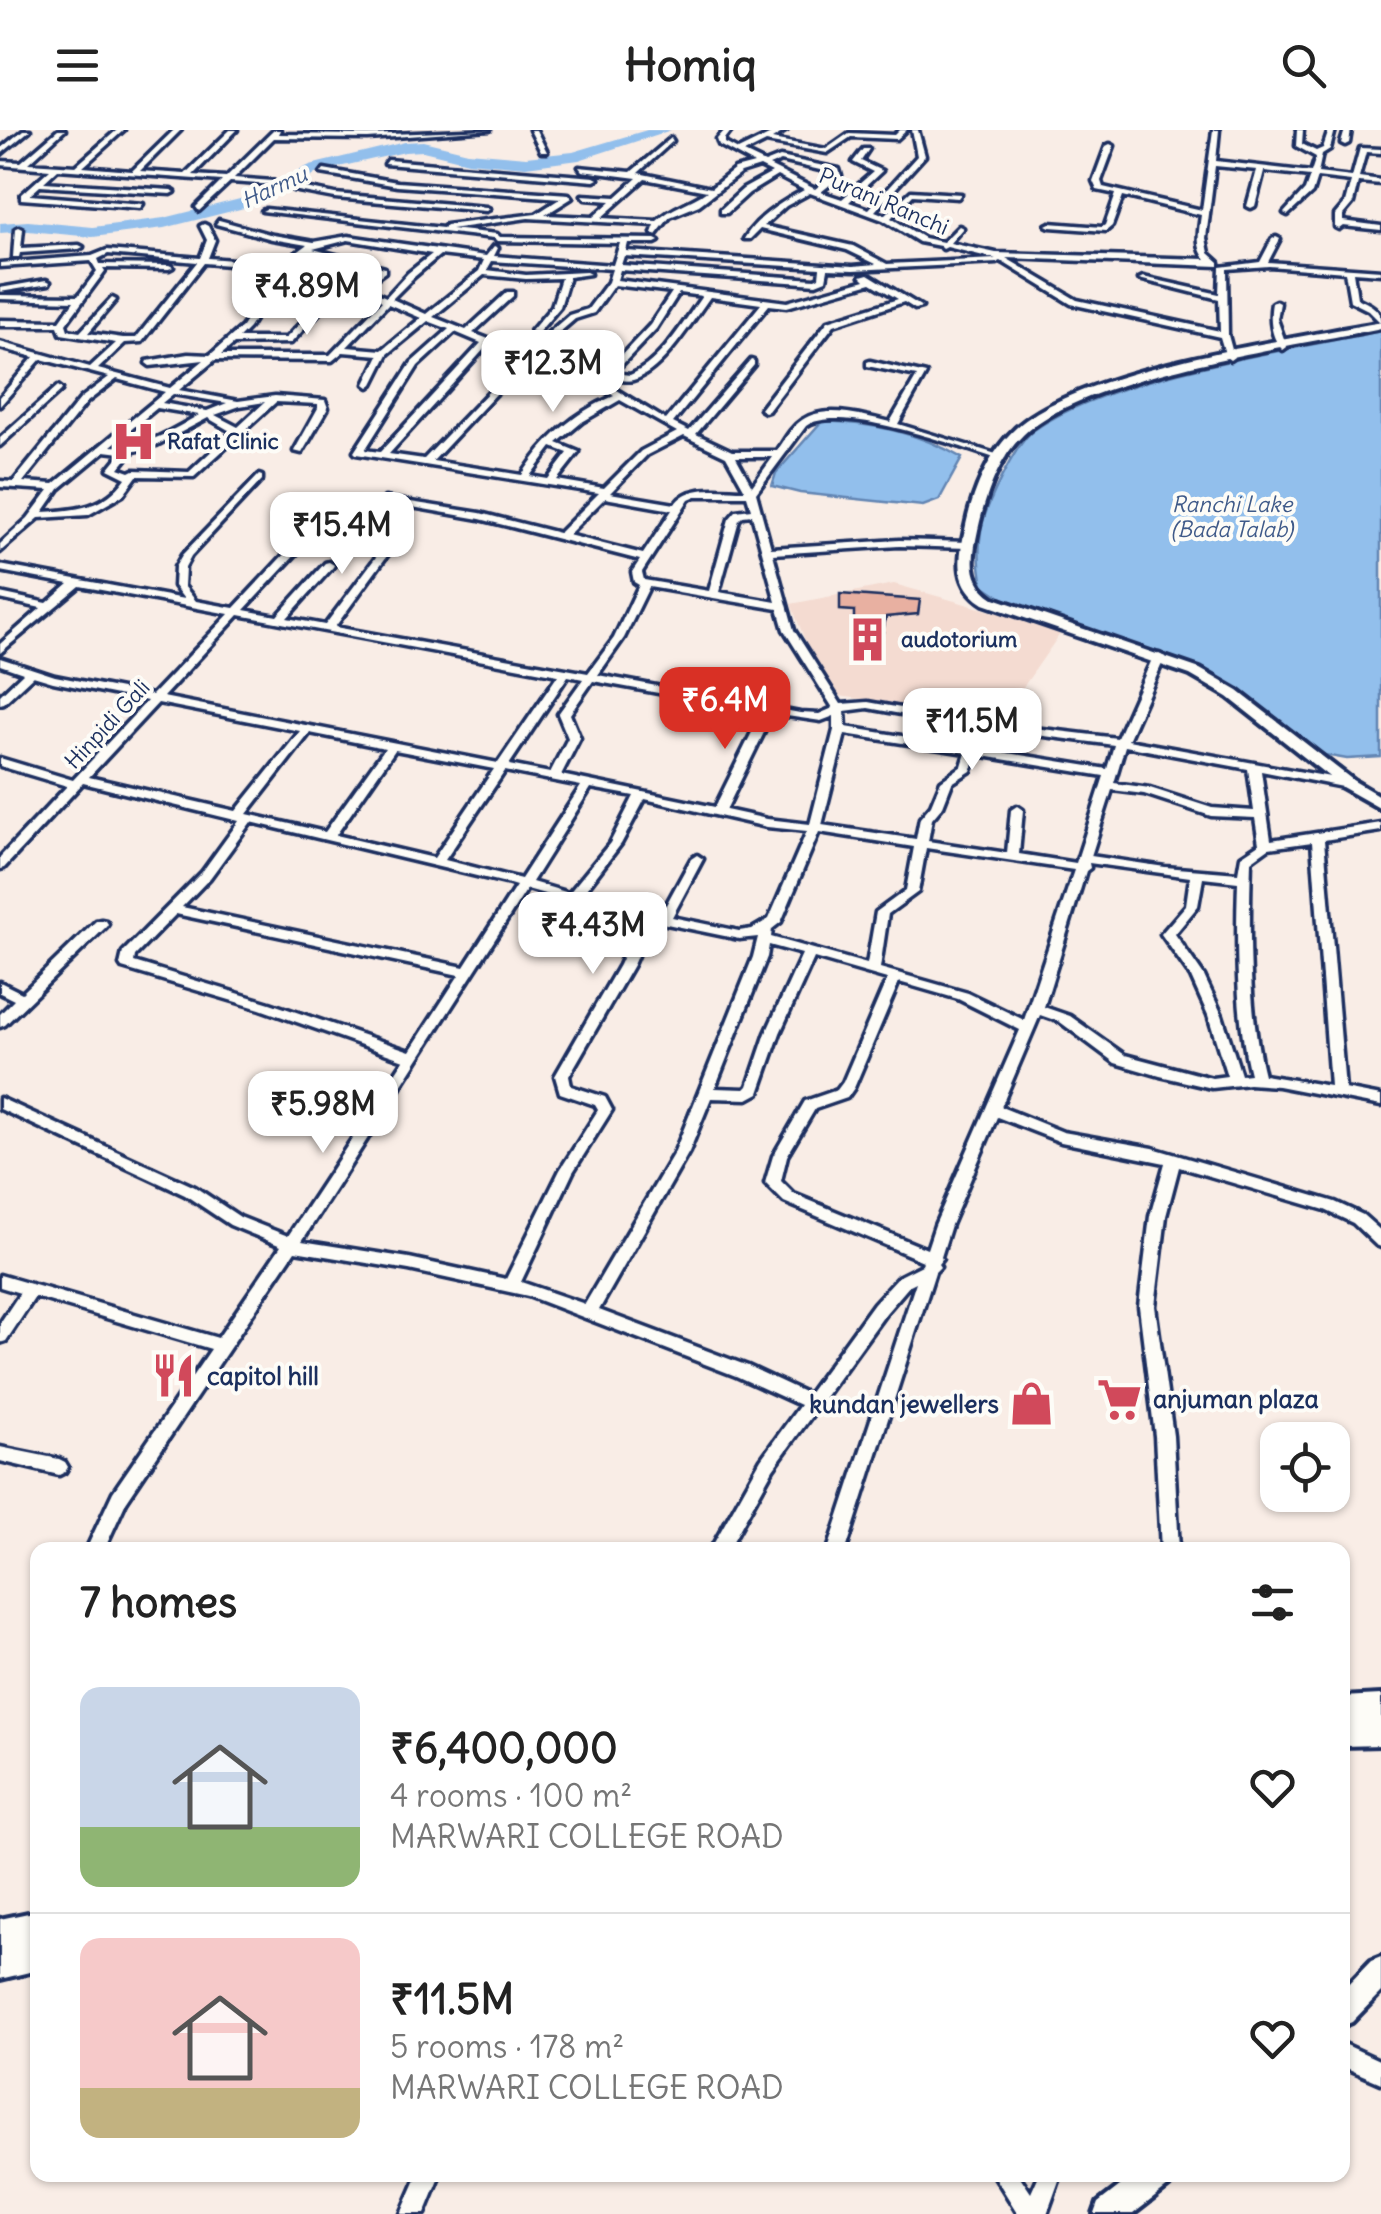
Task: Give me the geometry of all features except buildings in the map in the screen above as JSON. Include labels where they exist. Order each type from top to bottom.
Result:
[{"type":"main road","points":[[1350,1711],[1381,1709]]},
{"type":"main road","points":[[1350,1732],[1381,1731]]},
{"type":"main road","points":[[0,1935],[30,1928]]},
{"type":"main road","points":[[0,1963],[30,1956]]},
{"type":"street","points":[[0,153],[27,130]]},
{"type":"street","points":[[22,164],[62,130]]},
{"type":"street","points":[[78,168],[120,130]]},
{"type":"street","points":[[135,172],[178,130]]},
{"type":"street","points":[[37,184],[168,196],[234,130]]},
{"type":"street","points":[[199,210],[275,133],[487,130]]},
{"type":"street","points":[[533,130],[544,150]]},
{"type":"street","points":[[729,130],[719,142],[738,154],[784,130]]},
{"type":"street","points":[[766,140],[827,151],[849,134],[897,137],[904,130]]},
{"type":"street","points":[[870,212],[920,156],[915,130]]},
{"type":"street","points":[[1216,130],[1203,246],[1220,266],[1224,334],[1230,358]]},
{"type":"street","points":[[1300,130],[1298,146],[1319,153],[1326,149],[1332,130]]},
{"type":"street","points":[[1344,143],[1348,130]]},
{"type":"street","points":[[583,241],[589,223],[618,200],[671,140]]},
{"type":"street","points":[[1110,146],[1098,185],[1204,214]]},
{"type":"street","points":[[1381,151],[1363,150],[1339,225],[1381,228]]},
{"type":"street","points":[[844,201],[878,171],[857,162],[866,151]]},
{"type":"street","points":[[1288,213],[1306,196],[1316,177],[1319,153]]},
{"type":"street","name":"Purani Ranchi","points":[[738,154],[813,191],[886,218],[922,240],[999,258],[1074,302],[1224,334]]},
{"type":"street","points":[[432,229],[538,216],[658,223],[738,171],[780,159],[836,170],[838,174],[813,191],[783,204],[747,237]]},
{"type":"street","points":[[1210,159],[1288,164]]},
{"type":"street","points":[[1210,159],[1260,170],[1381,182]]},
{"type":"street","points":[[388,162],[594,178]]},
{"type":"street","points":[[0,163],[273,183]]},
{"type":"street","points":[[56,167],[24,197],[140,206]]},
{"type":"street","points":[[557,167],[638,175],[712,190]]},
{"type":"street","points":[[538,216],[604,170]]},
{"type":"street","points":[[1251,206],[1260,170]]},
{"type":"street","points":[[324,172],[397,184],[568,196]]},
{"type":"street","points":[[369,384],[384,353],[482,272],[491,257],[497,237],[494,220],[486,208],[492,172]]},
{"type":"street","points":[[724,211],[746,190],[778,172]]},
{"type":"street","points":[[296,188],[335,196],[486,208]]},
{"type":"street","points":[[886,218],[910,193],[958,196]]},
{"type":"street","points":[[1050,225],[1108,226],[1120,194]]},
{"type":"street","points":[[584,197],[618,200]]},
{"type":"street","points":[[266,211],[497,237],[583,241],[854,268],[999,258],[1264,264],[1381,272]]},
{"type":"street","points":[[219,222],[382,270],[358,288]]},
{"type":"street","points":[[623,248],[656,244],[658,223]]},
{"type":"street","points":[[96,262],[100,271],[62,324],[64,332],[123,342],[144,336],[204,258],[211,240],[204,226]]},
{"type":"street","points":[[756,226],[850,248],[885,266]]},
{"type":"street","points":[[943,247],[959,228]]},
{"type":"street","points":[[18,251],[15,249],[19,229]]},
{"type":"street","points":[[0,549],[37,515],[56,488],[232,342],[246,328],[288,264],[312,247],[348,238],[794,304],[807,296],[873,280]]},
{"type":"street","points":[[1264,264],[1276,239]]},
{"type":"street","points":[[18,251],[80,247]]},
{"type":"street","points":[[428,461],[528,355],[572,317],[588,314],[615,275],[623,248]]},
{"type":"street","points":[[13,264],[18,251]]},
{"type":"street","points":[[96,262],[107,252],[288,264],[344,282],[486,342],[603,378],[641,374],[708,294]]},
{"type":"street","points":[[150,363],[337,356],[387,300],[438,253]]},
{"type":"street","points":[[0,265],[96,262],[168,267]]},
{"type":"street","points":[[482,272],[526,277],[615,275],[809,283],[821,281],[824,266]]},
{"type":"street","points":[[854,268],[918,307]]},
{"type":"street","points":[[1349,270],[1355,302],[1368,306],[1381,323],[1109,388],[1070,402],[1026,425],[1001,457],[976,513],[967,583],[980,597],[1159,657],[1233,694],[1348,784],[1381,804]]},
{"type":"street","points":[[535,331],[556,307],[566,275]]},
{"type":"street","points":[[1143,279],[1223,297]]},
{"type":"street","points":[[0,294],[46,282]]},
{"type":"street","points":[[232,342],[288,341],[344,282]]},
{"type":"street","points":[[603,378],[653,326],[678,289]]},
{"type":"street","points":[[0,294],[79,299]]},
{"type":"street","points":[[468,333],[510,294]]},
{"type":"street","points":[[765,409],[832,323],[906,299]]},
{"type":"street","points":[[81,336],[112,300]]},
{"type":"street","points":[[668,424],[766,302]]},
{"type":"street","points":[[1276,303],[1273,319],[1282,347]]},
{"type":"street","points":[[0,322],[62,324]]},
{"type":"street","points":[[454,329],[416,364],[358,450],[680,508]]},
{"type":"street","points":[[92,369],[123,342]]},
{"type":"street","points":[[382,455],[486,342]]},
{"type":"street","points":[[0,357],[5,346],[171,391],[241,403],[325,404],[299,451]]},
{"type":"street","points":[[343,349],[384,353]]},
{"type":"street","points":[[0,403],[40,355]]},
{"type":"street","points":[[561,538],[644,453],[686,434],[751,363]]},
{"type":"street","points":[[870,364],[922,374],[893,426]]},
{"type":"street","points":[[16,485],[84,400],[116,376]]},
{"type":"street","points":[[603,378],[620,397],[730,454],[782,454]]},
{"type":"street","points":[[0,443],[58,390]]},
{"type":"street","points":[[524,477],[549,444],[599,406],[620,397]]},
{"type":"street","points":[[37,515],[84,513],[120,493],[130,476],[139,472],[191,476],[272,401]]},
{"type":"street","points":[[106,449],[138,451],[207,414],[241,403]]},
{"type":"street","points":[[156,405],[207,414],[237,432]]},
{"type":"street","points":[[751,493],[810,419],[833,417],[893,426],[1001,457]]},
{"type":"street","points":[[549,444],[574,452],[551,482]]},
{"type":"street","points":[[127,452],[113,469],[130,476]]},
{"type":"street","points":[[590,1311],[660,1195],[705,1093],[765,934],[816,828],[840,730],[839,710],[794,640],[751,493],[730,454]]},
{"type":"street","points":[[191,601],[179,586],[182,561],[259,478]]},
{"type":"street","points":[[0,484],[56,488]]},
{"type":"street","points":[[751,493],[689,494],[636,576],[645,584],[781,606]]},
{"type":"street","points":[[388,500],[646,558]]},
{"type":"street","points":[[330,626],[390,545],[409,504]]},
{"type":"street","points":[[714,596],[734,519],[740,513],[757,512]]},
{"type":"street","name":"Hinpidi Gali","points":[[0,865],[322,520]]},
{"type":"street","points":[[770,551],[899,543],[969,546]]},
{"type":"street","points":[[282,617],[329,565]]},
{"type":"street","points":[[0,568],[813,718],[868,706],[951,721],[1122,742],[1348,784]]},
{"type":"street","points":[[0,650],[78,582]]},
{"type":"street","points":[[552,778],[574,738],[564,714],[588,676],[616,644],[645,584]]},
{"type":"street","points":[[0,596],[49,607]]},
{"type":"street","points":[[840,1542],[944,1225],[1029,1028],[1085,864],[1109,779],[1159,657]]},
{"type":"street","points":[[0,661],[29,672],[642,794],[767,823],[1013,856],[1243,878]]},
{"type":"street","points":[[438,862],[566,671]]},
{"type":"street","points":[[0,701],[29,672]]},
{"type":"street","points":[[719,812],[768,710]]},
{"type":"street","points":[[308,728],[206,874],[128,956],[128,965],[265,1006],[411,1057]]},
{"type":"street","points":[[840,730],[1109,779],[1211,812],[1260,815]]},
{"type":"street","points":[[328,837],[392,746]]},
{"type":"street","points":[[873,972],[882,912],[912,892],[928,813],[938,806],[947,781],[967,768],[972,752]]},
{"type":"street","points":[[0,762],[438,862],[664,920],[739,935],[765,934],[809,954],[963,996],[1029,1028]]},
{"type":"street","points":[[1254,767],[1266,845]]},
{"type":"street","points":[[99,1542],[119,1497],[292,1243],[588,784]]},
{"type":"street","points":[[572,898],[616,844],[642,794]]},
{"type":"street","points":[[1013,856],[1017,810]]},
{"type":"street","points":[[1258,1079],[1250,1030],[1244,858],[1266,845],[1381,827]]},
{"type":"street","points":[[1318,838],[1338,1093]]},
{"type":"street","points":[[664,920],[697,859]]},
{"type":"street","points":[[1198,875],[1192,906],[1168,934],[1198,976],[1236,1082]]},
{"type":"street","points":[[174,909],[466,972]]},
{"type":"street","points":[[511,1285],[567,1170],[604,1110],[600,1102],[565,1089],[562,1076],[626,964],[648,916]]},
{"type":"street","points":[[0,1022],[101,924]]},
{"type":"street","points":[[705,1093],[748,1094],[754,1089],[772,1034],[809,954]]},
{"type":"street","points":[[894,977],[849,1084],[842,1094],[810,1105],[780,1156],[772,1183],[788,1198],[933,1263]]},
{"type":"street","points":[[0,987],[24,1000]]},
{"type":"street","points":[[1036,1009],[1066,1019],[1109,1052],[1134,1064],[1202,1082],[1258,1079],[1381,1101]]},
{"type":"street","points":[[0,1103],[190,1191],[235,1221],[292,1243],[511,1285],[590,1311],[810,1402]]},
{"type":"street","points":[[994,1110],[1061,1137],[1172,1160],[1344,1211],[1381,1241]]},
{"type":"street","points":[[1170,1542],[1164,1436],[1146,1306],[1158,1216],[1172,1160]]},
{"type":"street","points":[[723,1542],[767,1464],[810,1402],[904,1281],[933,1263]]},
{"type":"street","points":[[0,1281],[223,1346]]},
{"type":"street","points":[[0,1336],[31,1290]]},
{"type":"street","points":[[0,1454],[60,1468]]},
{"type":"street","points":[[1350,2004],[1381,1971]]},
{"type":"street","points":[[1350,2058],[1381,2072]]},
{"type":"street","points":[[412,2214],[427,2182]]},
{"type":"street","points":[[1010,2182],[1034,2214]]},
{"type":"street","points":[[1034,2214],[1047,2182]]},
{"type":"street","points":[[1108,2214],[1149,2182]]},
{"type":"shaded area","points":[[894,584],[1062,631],[1001,719],[832,695],[823,687],[791,604]]},
{"type":"water","name":"Ranchi Lake (Bada Talab)","points":[[1381,331],[1381,757],[1347,759],[1319,754],[1241,692],[1199,667],[1004,599],[983,585],[979,551],[983,521],[1010,462],[1034,430],[1067,411],[1153,380]]},
{"type":"water","points":[[822,421],[894,430],[962,458],[939,500],[923,506],[800,493],[772,486],[776,473]]},
{"type":"waterway","name":"Harmu","points":[[0,228],[28,226],[93,232],[164,223],[250,202],[316,168],[405,147],[423,146],[468,157],[526,162],[574,157],[663,130]]},
{"type":"place","name":"Rafat Clinic","points":[[134,441]]},
{"type":"place","name":"audotorium","points":[[868,639]]},
{"type":"place","name":"capitol hill","points":[[174,1376]]},
{"type":"place","name":"anjuman plaza","points":[[1120,1399]]},
{"type":"place","name":"kundan jewellers","points":[[1032,1404]]}]
